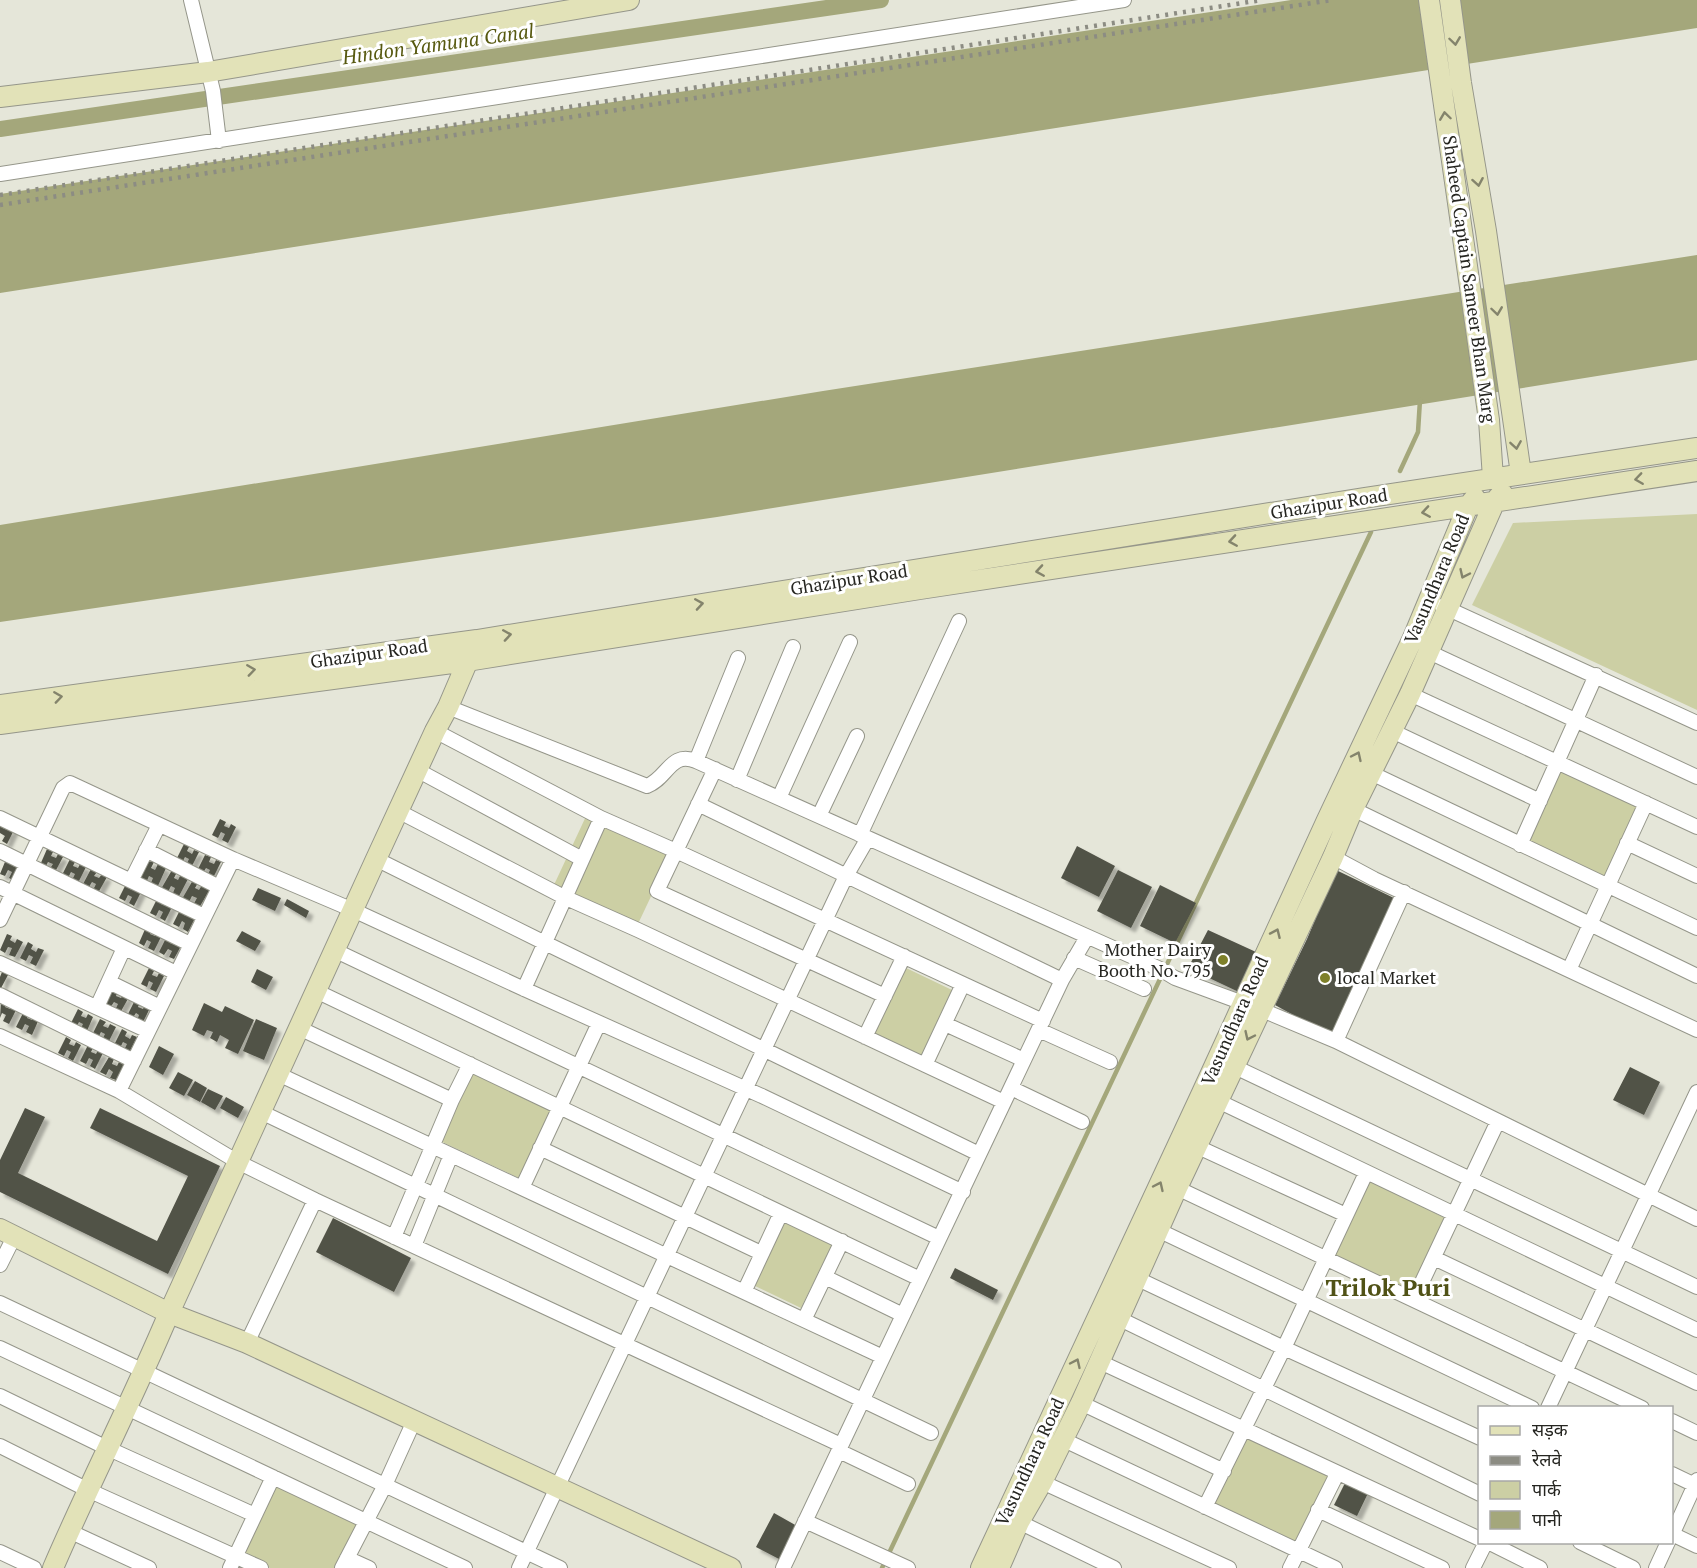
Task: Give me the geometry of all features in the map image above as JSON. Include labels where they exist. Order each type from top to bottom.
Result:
[{"type":"street","points":[[191,0],[211,81],[219,141]]},
{"type":"street","points":[[0,97],[211,81],[629,0]]},
{"type":"street","points":[[0,174],[1124,0]]},
{"type":"street","name":"Shaheed Captain Sameer Bhan Marg","points":[[1429,0],[1490,420],[1493,478]]},
{"type":"street","name":"Shaheed Captain Sameer Bhan Marg","points":[[1450,0],[1521,474]]},
{"type":"street","name":"Ghazipur Road","points":[[0,705],[477,639],[1493,478],[1697,448]]},
{"type":"street","name":"Ghazipur Road","points":[[0,724],[467,661],[1697,471]]},
{"type":"street","points":[[1495,501],[1521,474]]},
{"type":"street","name":"Vasundhara Road","points":[[999,1568],[1019,1522],[1042,1482],[1081,1403],[1177,1188],[1235,1066],[1253,1007],[1327,820],[1413,638],[1468,506],[1493,478]]},
{"type":"street","name":"Vasundhara Road","points":[[981,1568],[1253,1007],[1333,857],[1353,809],[1410,694],[1495,501]]},
{"type":"street","points":[[1429,601],[1596,675],[1697,723]]},
{"type":"street","points":[[519,1568],[683,1216],[846,876],[958,621]]},
{"type":"street","points":[[53,1568],[126,1407],[145,1371],[169,1313],[334,950],[448,707],[477,639]]},
{"type":"street","points":[[779,798],[850,642]]},
{"type":"street","points":[[737,780],[793,647]]},
{"type":"street","points":[[1429,652],[1697,777]]},
{"type":"street","points":[[696,761],[738,658]]},
{"type":"street","points":[[1520,844],[1596,675]]},
{"type":"street","points":[[1410,694],[1697,827]]},
{"type":"street","points":[[448,707],[646,786],[654,782],[679,759],[686,757],[696,761],[1160,969],[1175,978],[1336,1041],[1697,1219]]},
{"type":"street","points":[[435,731],[601,818],[963,984],[1110,1062]]},
{"type":"street","points":[[1392,731],[1540,801]]},
{"type":"street","points":[[819,816],[857,736]]},
{"type":"street","points":[[715,769],[657,891],[885,996]]},
{"type":"street","points":[[417,770],[582,859]]},
{"type":"street","points":[[1371,773],[1697,928]]},
{"type":"street","points":[[0,920],[6,890],[26,864],[63,788],[70,783],[233,859],[354,910],[744,1088],[963,1192]]},
{"type":"street","points":[[1569,970],[1646,803]]},
{"type":"street","points":[[698,804],[1062,980]]},
{"type":"street","points":[[1353,809],[1697,976]]},
{"type":"street","points":[[398,811],[564,897],[1004,1102]]},
{"type":"street","points":[[0,818],[204,916]]},
{"type":"street","points":[[524,989],[543,942],[601,818]]},
{"type":"street","points":[[131,881],[159,825]]},
{"type":"street","points":[[1627,843],[1697,876]]},
{"type":"street","points":[[146,850],[219,887]]},
{"type":"street","points":[[0,851],[190,944]]},
{"type":"street","points":[[1333,857],[1374,879],[1697,1030]]},
{"type":"street","points":[[119,1091],[233,859]]},
{"type":"street","points":[[376,859],[979,1154]]},
{"type":"street","points":[[6,890],[176,973]]},
{"type":"street","points":[[1336,1041],[1404,892]]},
{"type":"street","points":[[783,1568],[963,1192],[1040,1025],[1087,937]]},
{"type":"street","points":[[97,1007],[124,948]]},
{"type":"street","points":[[334,950],[939,1238]]},
{"type":"street","points":[[865,1037],[904,956]]},
{"type":"street","points":[[1074,958],[1144,989]]},
{"type":"street","points":[[0,963],[148,1031]]},
{"type":"street","points":[[109,981],[160,1007]]},
{"type":"street","points":[[925,1065],[963,984]]},
{"type":"street","points":[[316,991],[920,1279]]},
{"type":"street","points":[[0,995],[134,1061]]},
{"type":"street","points":[[522,1188],[599,1023]]},
{"type":"street","points":[[945,1024],[1024,1060]]},
{"type":"street","points":[[299,1028],[452,1100]]},
{"type":"street","points":[[0,1036],[119,1091],[238,1162],[315,1200],[624,1344],[840,1448],[908,1484]]},
{"type":"street","points":[[394,1237],[452,1100],[470,1064]]},
{"type":"street","points":[[1235,1066],[1697,1287]]},
{"type":"street","points":[[278,1074],[883,1357]]},
{"type":"street","points":[[1011,1089],[1082,1122]]},
{"type":"street","points":[[1548,1406],[1697,1092]]},
{"type":"street","points":[[1218,1101],[1697,1330]]},
{"type":"street","points":[[261,1112],[931,1433]]},
{"type":"street","points":[[1414,1299],[1498,1121]]},
{"type":"street","points":[[1198,1147],[1346,1215]]},
{"type":"street","points":[[540,1149],[761,1254]]},
{"type":"street","points":[[414,1246],[451,1155]]},
{"type":"street","points":[[1205,1507],[1284,1348],[1366,1173]]},
{"type":"street","points":[[1177,1188],[1640,1406]]},
{"type":"street","points":[[247,1343],[315,1200]]},
{"type":"street","points":[[744,1292],[781,1213]]},
{"type":"street","points":[[1160,1230],[1530,1406]]},
{"type":"street","points":[[0,1265],[7,1232],[169,1313],[247,1343],[731,1568]]},
{"type":"street","points":[[804,1320],[842,1242]]},
{"type":"street","points":[[1434,1258],[1697,1383]]},
{"type":"street","points":[[825,1277],[903,1314]]},
{"type":"street","points":[[1138,1279],[1478,1438]]},
{"type":"street","points":[[0,1303],[560,1568]]},
{"type":"street","points":[[1120,1319],[1478,1494]]},
{"type":"street","points":[[0,1348],[465,1568]]},
{"type":"street","points":[[1098,1361],[1478,1539]]},
{"type":"street","points":[[0,1396],[107,1449],[255,1515]]},
{"type":"street","points":[[1081,1403],[1224,1471]]},
{"type":"street","points":[[369,1568],[345,1563],[385,1485],[414,1421]]},
{"type":"street","points":[[1673,1422],[1697,1433]]},
{"type":"street","points":[[1062,1439],[1335,1568]]},
{"type":"street","points":[[0,1446],[233,1562],[261,1568]]},
{"type":"street","points":[[1290,1568],[1337,1474]]},
{"type":"street","points":[[1673,1475],[1696,1484],[1673,1532]]},
{"type":"street","points":[[233,1562],[273,1477]]},
{"type":"street","points":[[1042,1482],[1229,1568]]},
{"type":"street","points":[[1318,1510],[1442,1568]]},
{"type":"street","points":[[805,1521],[903,1566]]},
{"type":"street","points":[[1019,1522],[1089,1562],[1114,1568]]},
{"type":"street","points":[[69,1531],[149,1568]]},
{"type":"street","points":[[1673,1534],[1697,1546]]},
{"type":"street","points":[[1473,1568],[1486,1544]]},
{"type":"street","points":[[1491,1544],[1540,1568]]},
{"type":"street","points":[[1584,1544],[1633,1568]]},
{"type":"street","points":[[1656,1568],[1667,1544]]},
{"type":"street","points":[[0,1552],[34,1568]]},
{"type":"green space","points":[[1697,514],[1697,710],[1472,605],[1513,523]]},
{"type":"green space","points":[[1558,765],[1642,806],[1607,880],[1523,840]]},
{"type":"green space","points":[[588,812],[672,852],[637,926],[553,887]]},
{"type":"green space","points":[[904,967],[952,990],[920,1058],[872,1034]]},
{"type":"green space","points":[[472,1064],[557,1105],[521,1179],[438,1140]]},
{"type":"green space","points":[[1365,1179],[1449,1220],[1414,1294],[1330,1255]]},
{"type":"green space","points":[[786,1218],[834,1241],[801,1308],[753,1285]]},
{"type":"green space","points":[[1246,1430],[1331,1471],[1295,1545],[1212,1505]]},
{"type":"green space","points":[[276,1479],[361,1520],[338,1568],[270,1568],[242,1555]]},
{"type":"water","points":[[1291,0],[1697,0],[1697,28],[0,293],[0,194]]},
{"type":"water","points":[[1697,255],[1697,360],[717,517],[0,622],[0,525],[823,391]]},
{"type":"building","points":[[220,819],[226,822],[224,826],[229,828],[231,824],[236,827],[228,843],[222,840],[225,834],[221,832],[218,838],[212,835]]},
{"type":"building","points":[[0,821],[5,823],[3,828],[8,830],[10,826],[15,828],[7,844],[2,841],[5,836],[0,833]]},
{"type":"building","points":[[184,844],[189,847],[187,851],[192,854],[194,850],[199,852],[191,868],[186,865],[189,859],[185,857],[182,863],[176,860]]},
{"type":"building","points":[[1077,846],[1115,866],[1099,897],[1061,878]]},
{"type":"building","points":[[47,849],[53,852],[51,856],[56,858],[58,854],[63,857],[55,872],[49,870],[53,864],[48,862],[45,868],[40,865]]},
{"type":"building","points":[[205,855],[211,857],[209,862],[214,864],[216,860],[221,862],[213,878],[207,876],[210,870],[206,868],[203,873],[197,871]]},
{"type":"building","points":[[7,857],[12,860],[10,864],[15,867],[17,863],[22,865],[15,881],[9,878],[12,872],[8,870],[5,876],[0,874]]},
{"type":"building","points":[[70,859],[75,862],[73,866],[78,868],[80,864],[86,867],[78,883],[72,880],[75,874],[71,872],[68,878],[62,875]]},
{"type":"building","points":[[149,860],[154,862],[151,868],[155,870],[158,864],[166,868],[157,888],[150,885],[153,878],[149,876],[146,883],[139,879]]},
{"type":"building","points":[[91,869],[97,872],[94,876],[99,878],[102,874],[107,877],[98,893],[93,890],[96,884],[92,882],[89,887],[83,884]]},
{"type":"building","points":[[172,870],[177,872],[174,878],[178,880],[181,874],[188,879],[178,898],[172,895],[175,888],[171,886],[168,892],[161,889]]},
{"type":"building","points":[[1118,870],[1152,887],[1131,928],[1097,911]]},
{"type":"building","name":"local Market","points":[[1336,870],[1396,899],[1334,1037],[1275,1005],[1307,939]]},
{"type":"building","points":[[193,880],[198,883],[195,888],[199,890],[202,885],[210,889],[199,908],[193,905],[197,898],[192,896],[189,902],[182,899]]},
{"type":"building","points":[[127,882],[132,885],[130,889],[135,891],[137,887],[142,890],[134,906],[129,903],[132,897],[128,895],[125,901],[119,898]]},
{"type":"building","points":[[1160,885],[1196,903],[1175,943],[1140,926]]},
{"type":"building","points":[[258,888],[281,898],[275,911],[252,900]]},
{"type":"building","points":[[158,897],[163,900],[161,904],[166,906],[168,902],[173,905],[165,921],[160,918],[163,912],[159,910],[156,916],[150,913]]},
{"type":"building","points":[[287,899],[309,911],[306,918],[284,905]]},
{"type":"building","points":[[181,908],[186,911],[184,915],[189,917],[191,913],[196,916],[188,932],[183,929],[185,923],[182,921],[179,927],[173,924]]},
{"type":"building","points":[[146,927],[152,930],[150,934],[155,936],[157,932],[162,935],[154,951],[148,948],[151,942],[147,940],[144,946],[139,943]]},
{"type":"building","name":"Mother Dairy Booth No. 795","points":[[1208,930],[1256,952],[1241,993],[1188,968]]},
{"type":"building","points":[[242,931],[261,941],[255,951],[236,941]]},
{"type":"building","points":[[7,934],[12,936],[10,940],[15,943],[17,939],[23,942],[15,957],[9,955],[12,948],[8,947],[5,953],[0,950]]},
{"type":"building","points":[[167,936],[172,938],[170,943],[175,945],[177,941],[182,944],[174,959],[169,957],[172,951],[168,949],[164,955],[159,952]]},
{"type":"building","points":[[28,942],[33,945],[31,949],[36,952],[38,948],[44,950],[36,966],[30,963],[33,957],[29,955],[26,961],[20,958]]},
{"type":"building","points":[[149,968],[154,971],[152,975],[157,977],[159,973],[164,976],[156,992],[150,989],[153,983],[149,981],[147,987],[141,984]]},
{"type":"building","points":[[257,969],[273,977],[266,990],[251,982]]},
{"type":"building","points":[[2,972],[8,975],[0,990],[0,977]]},
{"type":"building","points":[[113,989],[118,992],[116,996],[121,998],[124,994],[129,997],[120,1013],[115,1010],[118,1004],[114,1002],[110,1008],[105,1005]]},
{"type":"building","points":[[1,1000],[7,1003],[5,1007],[10,1009],[12,1005],[17,1008],[9,1024],[3,1021],[6,1015],[2,1013],[0,1018]]},
{"type":"building","points":[[135,1000],[140,1003],[138,1007],[143,1009],[145,1005],[150,1008],[142,1024],[137,1021],[139,1015],[136,1013],[132,1019],[127,1016]]},
{"type":"building","points":[[204,1003],[222,1012],[225,1006],[254,1020],[238,1054],[225,1048],[229,1040],[220,1035],[217,1042],[210,1038],[213,1032],[207,1030],[204,1036],[192,1030]]},
{"type":"building","points":[[78,1009],[83,1012],[81,1016],[86,1018],[88,1014],[93,1017],[86,1033],[80,1030],[83,1024],[79,1022],[76,1028],[70,1025]]},
{"type":"building","points":[[24,1011],[29,1014],[27,1018],[32,1020],[34,1016],[39,1019],[32,1035],[26,1032],[29,1026],[25,1024],[22,1030],[16,1027]]},
{"type":"building","points":[[100,1019],[106,1022],[103,1026],[108,1028],[110,1024],[116,1027],[108,1043],[102,1040],[105,1034],[101,1032],[98,1038],[92,1035]]},
{"type":"building","points":[[256,1019],[277,1028],[264,1060],[243,1051]]},
{"type":"building","points":[[122,1029],[127,1032],[125,1036],[130,1039],[132,1035],[137,1037],[129,1053],[124,1050],[127,1044],[123,1042],[120,1048],[114,1045]]},
{"type":"building","points":[[66,1037],[71,1040],[69,1044],[74,1046],[76,1042],[81,1045],[73,1061],[68,1058],[71,1052],[67,1050],[64,1056],[58,1053]]},
{"type":"building","points":[[88,1045],[93,1048],[91,1052],[96,1054],[98,1050],[103,1053],[95,1069],[90,1066],[93,1060],[89,1058],[86,1064],[80,1061]]},
{"type":"building","points":[[159,1046],[174,1054],[163,1075],[149,1067]]},
{"type":"building","points":[[109,1057],[114,1059],[112,1064],[117,1066],[119,1062],[124,1065],[116,1080],[110,1078],[113,1072],[109,1069],[106,1075],[100,1072]]},
{"type":"building","points":[[1630,1067],[1660,1082],[1644,1115],[1613,1100]]},
{"type":"building","points":[[178,1072],[193,1080],[184,1096],[169,1088]]},
{"type":"building","points":[[195,1081],[207,1088],[200,1102],[187,1095]]},
{"type":"building","points":[[208,1089],[223,1096],[215,1110],[201,1102]]},
{"type":"building","points":[[226,1097],[244,1107],[238,1118],[220,1108]]},
{"type":"building","points":[[25,1108],[45,1117],[18,1173],[157,1241],[188,1176],[90,1128],[100,1108],[220,1166],[168,1274],[0,1192],[0,1160]]},
{"type":"building","points":[[333,1218],[411,1258],[394,1292],[316,1252]]},
{"type":"building","points":[[955,1268],[998,1290],[993,1300],[950,1278]]},
{"type":"building","points":[[1347,1479],[1370,1489],[1357,1516],[1334,1505]]},
{"type":"building","points":[[774,1513],[797,1526],[779,1559],[756,1547]]},
{"type":"waterway","name":"Hindon Yamuna Canal","points":[[0,129],[881,0]]},
{"type":"waterway","points":[[1400,471],[1418,432],[1420,400]]},
{"type":"waterway","points":[[882,1568],[1371,532]]},
{"type":"railway","points":[[0,195],[1262,0]]},
{"type":"railway","points":[[0,205],[1332,0]]},
{"type":"place","name":"Mother Dairy Booth No. 795","points":[[1223,960]]},
{"type":"place","name":"local Market","points":[[1325,978]]},
{"type":"district","name":"Trilok Puri","points":[[1388,1288]]}]
